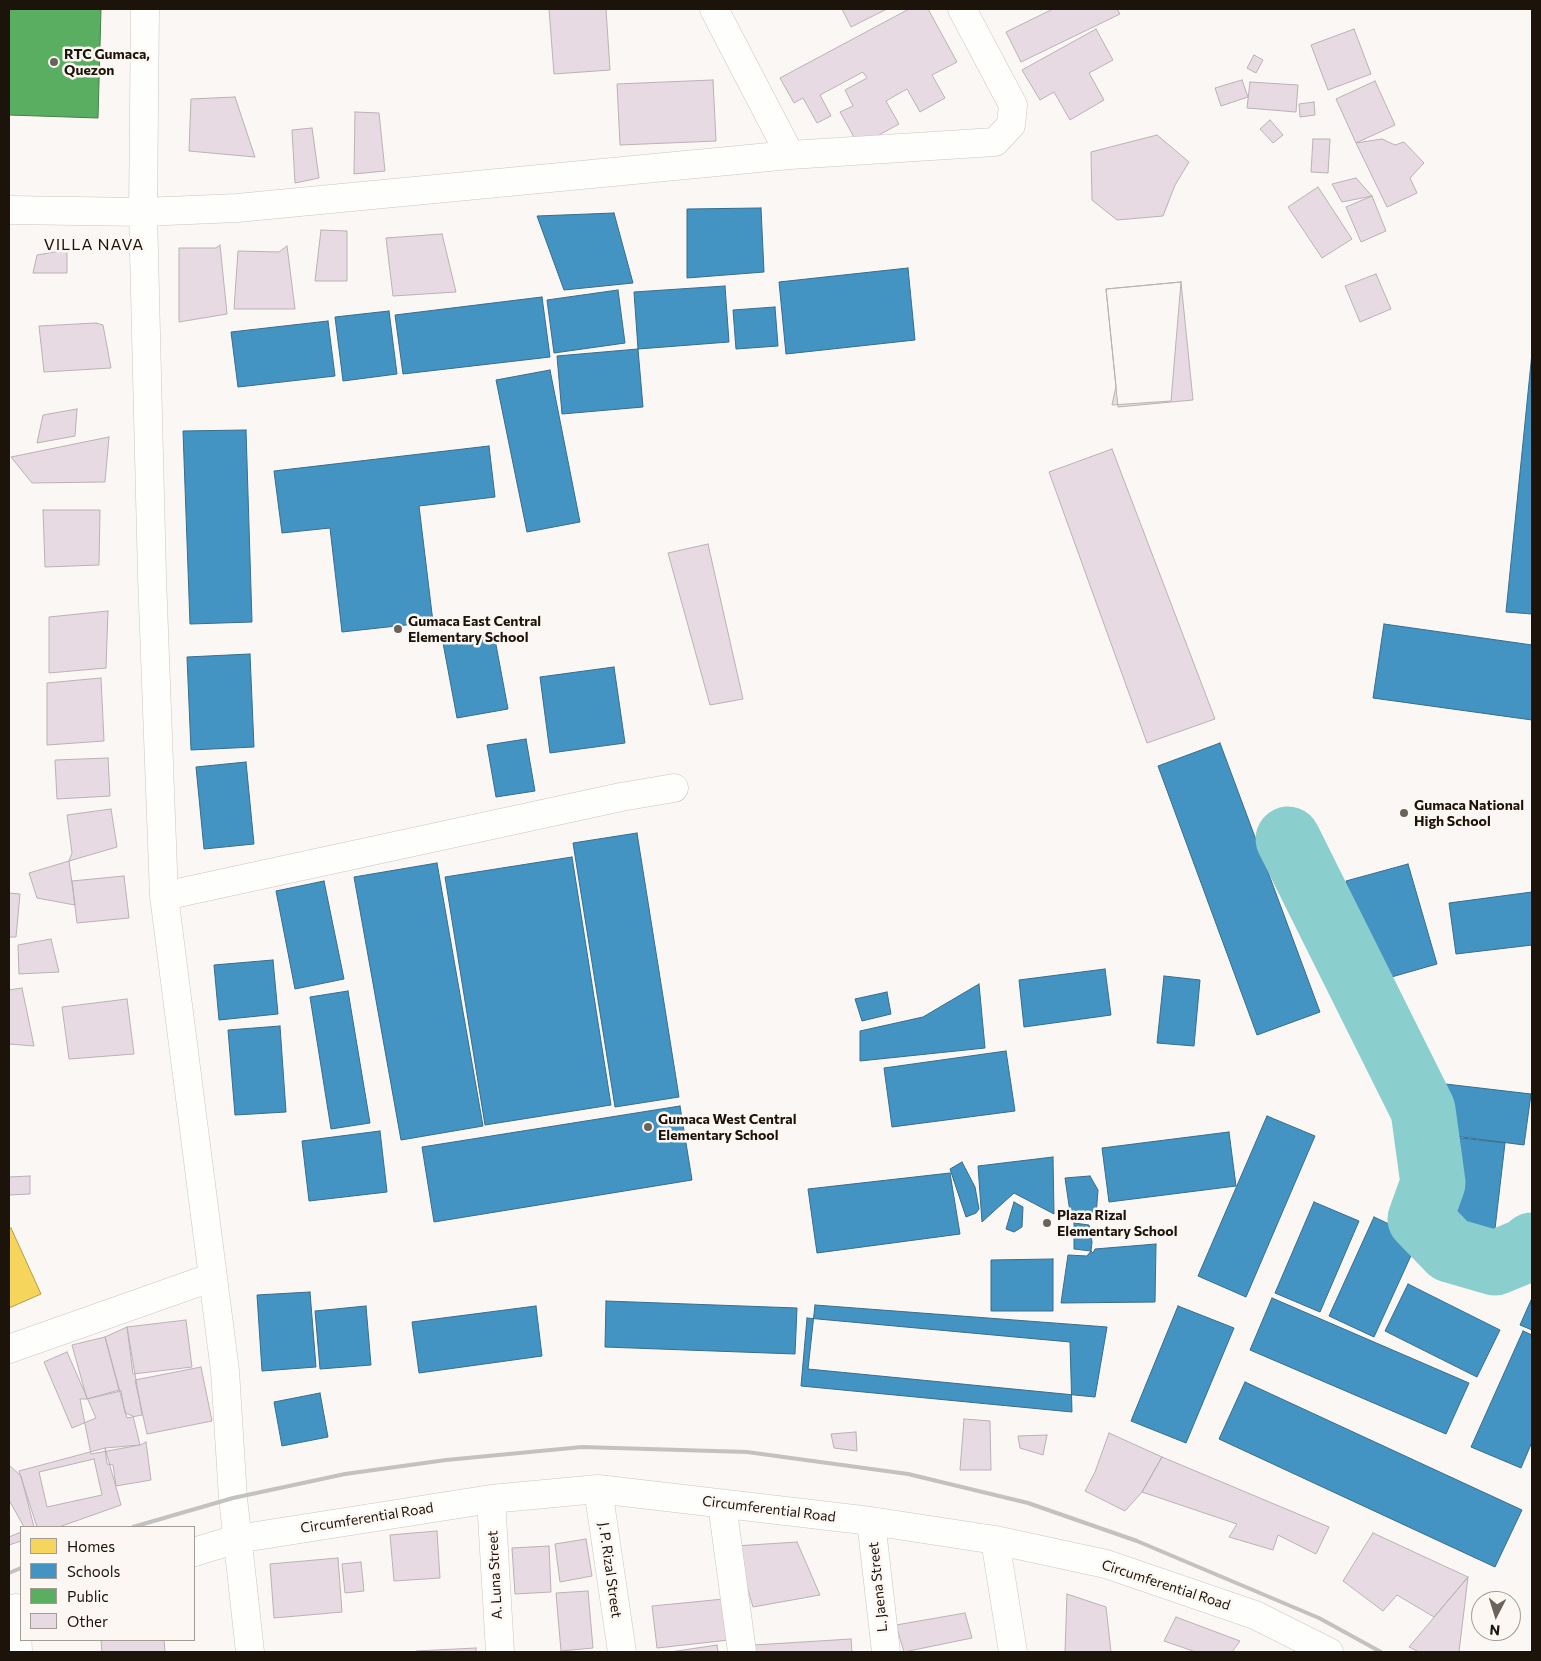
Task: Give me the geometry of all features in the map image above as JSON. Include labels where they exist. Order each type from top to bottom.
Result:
[{"type":"street","points":[[145,9],[143,212],[152,577],[164,896],[225,1371],[237,1539],[250,1652]]},
{"type":"street","points":[[714,9],[790,155]]},
{"type":"street","points":[[9,210],[143,212],[237,208],[790,155],[995,142],[1011,125],[1013,105],[962,9]]},
{"type":"street","points":[[164,896],[621,797],[674,788]]},
{"type":"street","points":[[9,1349],[213,1276]]},
{"type":"street","name":"Circumferential Road","points":[[195,1552],[237,1539],[491,1498],[598,1489],[871,1521],[995,1540],[1106,1564],[1255,1615],[1329,1652]]},
{"type":"street","name":"J. P. Rizal Street","points":[[598,1489],[622,1652]]},
{"type":"street","name":"A. Luna Street","points":[[491,1498],[500,1652]]},
{"type":"street","points":[[722,1504],[742,1652]]},
{"type":"street","name":"L. Jaena Street","points":[[871,1521],[886,1652]]},
{"type":"street","points":[[995,1540],[1012,1652]]},
{"type":"street","points":[[15,1608],[18,1652]]},
{"type":"building: Homes","points":[[11,1228],[41,1294],[9,1308],[9,1229]]},
{"type":"building: Schools","points":[[761,208],[764,272],[687,278],[687,209]]},
{"type":"building: Schools","points":[[614,213],[633,283],[564,290],[537,216]]},
{"type":"building: Schools","points":[[908,268],[915,340],[786,354],[779,282]]},
{"type":"building: Schools","points":[[725,286],[729,342],[638,349],[634,292]]},
{"type":"building: Schools","points":[[618,290],[625,343],[554,353],[547,300]]},
{"type":"building: Schools","points":[[542,297],[550,357],[403,374],[395,315]]},
{"type":"building: Schools","points":[[775,307],[778,346],[736,349],[733,310]]},
{"type":"building: Schools","points":[[389,311],[397,374],[343,381],[335,317]]},
{"type":"building: Schools","points":[[328,321],[335,376],[238,387],[231,332]]},
{"type":"building: Schools","points":[[638,349],[643,407],[562,414],[557,356]]},
{"type":"building: Schools","points":[[1532,353],[1532,614],[1506,612]]},
{"type":"building: Schools","points":[[550,370],[580,522],[527,532],[496,380]]},
{"type":"building: Schools","points":[[246,430],[252,622],[190,624],[183,431]]},
{"type":"building: Schools","points":[[489,446],[495,497],[419,506],[433,622],[342,632],[330,528],[282,533],[274,471]]},
{"type":"building: Schools","points":[[1384,624],[1532,645],[1532,720],[1373,698]]},
{"type":"building: Schools","points":[[494,634],[508,709],[457,718],[443,643]]},
{"type":"building: Schools","points":[[250,654],[254,747],[191,750],[187,657]]},
{"type":"building: Schools","points":[[614,667],[625,743],[550,753],[540,677]]},
{"type":"building: Schools","points":[[526,739],[535,791],[496,797],[487,745]]},
{"type":"building: Schools","points":[[1220,743],[1320,1012],[1257,1035],[1158,766]]},
{"type":"building: Schools","points":[[246,762],[254,844],[204,849],[196,767]]},
{"type":"building: Schools","points":[[637,833],[679,1097],[615,1107],[573,843]]},
{"type":"building: Schools","points":[[572,857],[611,1105],[485,1125],[445,877]]},
{"type":"building: Schools","points":[[437,863],[483,1126],[401,1140],[354,877]]},
{"type":"building: Schools","points":[[1408,864],[1437,964],[1374,982],[1346,881]]},
{"type":"building: Schools","points":[[324,881],[344,979],[295,989],[276,891]]},
{"type":"building: Schools","points":[[1532,892],[1532,945],[1456,954],[1449,903]]},
{"type":"building: Schools","points":[[273,960],[278,1014],[219,1020],[214,965]]},
{"type":"building: Schools","points":[[1105,969],[1111,1015],[1024,1027],[1019,980]]},
{"type":"building: Schools","points":[[1164,976],[1200,980],[1194,1046],[1157,1043]]},
{"type":"building: Schools","points":[[979,984],[985,1048],[860,1061],[860,1031],[923,1017]]},
{"type":"building: Schools","points":[[348,991],[370,1123],[331,1129],[310,997]]},
{"type":"building: Schools","points":[[887,992],[891,1014],[862,1021],[855,999]]},
{"type":"building: Schools","points":[[280,1026],[286,1112],[235,1115],[228,1030]]},
{"type":"building: Schools","points":[[1006,1051],[1015,1111],[892,1127],[884,1068]]},
{"type":"building: Schools","points":[[1437,1083],[1531,1094],[1524,1145],[1431,1133]]},
{"type":"building: Schools","points":[[680,1106],[692,1180],[434,1222],[422,1147]]},
{"type":"building: Schools","points":[[1267,1116],[1315,1136],[1246,1297],[1198,1276]]},
{"type":"building: Schools","points":[[380,1131],[387,1192],[309,1201],[302,1141]]},
{"type":"building: Schools","points":[[1229,1132],[1236,1186],[1109,1202],[1102,1148]]},
{"type":"building: Schools","points":[[1453,1137],[1505,1143],[1493,1246],[1441,1240]]},
{"type":"building: Schools","points":[[1053,1157],[1054,1214],[1014,1193],[982,1222],[978,1166]]},
{"type":"building: Schools","points":[[962,1162],[975,1187],[979,1209],[976,1213],[966,1217],[950,1169]]},
{"type":"building: Schools","points":[[950,1173],[960,1234],[817,1253],[808,1189]]},
{"type":"building: Schools","points":[[1090,1176],[1098,1190],[1096,1216],[1071,1219],[1065,1178]]},
{"type":"building: Schools","points":[[1014,1202],[1023,1207],[1022,1227],[1014,1232],[1006,1229]]},
{"type":"building: Schools","points":[[1314,1202],[1359,1221],[1320,1312],[1275,1293]]},
{"type":"building: Schools","points":[[1374,1217],[1419,1238],[1374,1337],[1329,1316]]},
{"type":"building: Schools","points":[[1074,1223],[1089,1225],[1092,1242],[1091,1251],[1074,1249]]},
{"type":"building: Schools","points":[[1156,1244],[1155,1302],[1061,1303],[1068,1255],[1087,1256],[1091,1251],[1093,1253],[1095,1249]]},
{"type":"building: Schools","points":[[1053,1259],[1053,1311],[991,1311],[991,1260]]},
{"type":"building: Schools","points":[[1408,1284],[1500,1330],[1477,1377],[1385,1331]]},
{"type":"building: Schools","points":[[310,1292],[316,1367],[262,1371],[257,1295]]},
{"type":"building: Schools","points":[[1272,1298],[1469,1383],[1446,1434],[1250,1350]]},
{"type":"building: Schools","points":[[1532,1298],[1532,1330],[1520,1325]]},
{"type":"building: Schools","points":[[606,1301],[797,1308],[795,1354],[605,1347]]},
{"type":"building: Schools","points":[[815,1305],[1107,1327],[1095,1397],[808,1369]]},
{"type":"building: Schools","points":[[366,1306],[371,1365],[320,1369],[315,1311]]},
{"type":"building: Schools","points":[[536,1306],[542,1356],[419,1373],[412,1322]]},
{"type":"building: Schools","points":[[1178,1306],[1234,1328],[1186,1443],[1131,1421]]},
{"type":"building: Schools","points":[[807,1318],[1070,1342],[1072,1412],[801,1386]]},
{"type":"building: Schools","points":[[1523,1331],[1532,1335],[1532,1442],[1521,1468],[1471,1447]]},
{"type":"building: Schools","points":[[1245,1382],[1522,1510],[1495,1567],[1219,1439]]},
{"type":"building: Schools","points":[[320,1393],[328,1437],[282,1446],[274,1402]]},
{"type":"building: Public","name":"RTC Gumaca, Quezon","points":[[9,9],[101,9],[98,118],[9,115]]},
{"type":"building: Other","points":[[549,9],[606,9],[610,70],[554,74]]},
{"type":"building: Other","points":[[842,9],[887,9],[851,27]]},
{"type":"building: Other","points":[[909,9],[928,9],[957,62],[932,75],[945,98],[920,112],[907,89],[886,101],[899,124],[859,146],[840,112],[853,106],[845,90],[867,78],[863,72],[820,95],[831,116],[817,123],[803,98],[794,103],[780,78]]},
{"type":"building: Other","points":[[1053,9],[1117,9],[1120,14],[1021,62],[1006,32]]},
{"type":"building: Other","points":[[1096,29],[1113,60],[1089,73],[1104,100],[1070,120],[1054,92],[1040,100],[1022,70]]},
{"type":"building: Other","points":[[1354,29],[1371,74],[1328,90],[1311,45]]},
{"type":"building: Other","points":[[1254,55],[1263,60],[1256,73],[1247,68]]},
{"type":"building: Other","points":[[713,80],[716,141],[620,145],[617,84]]},
{"type":"building: Other","points":[[1242,80],[1248,97],[1221,106],[1215,88]]},
{"type":"building: Other","points":[[1375,81],[1395,125],[1356,143],[1336,99]]},
{"type":"building: Other","points":[[1250,82],[1298,85],[1296,112],[1247,108]]},
{"type":"building: Other","points":[[235,97],[255,157],[189,151],[191,99]]},
{"type":"building: Other","points":[[1314,102],[1315,115],[1300,117],[1299,104]]},
{"type":"building: Other","points":[[355,112],[379,113],[385,171],[354,174]]},
{"type":"building: Other","points":[[1270,120],[1283,135],[1273,143],[1260,129]]},
{"type":"building: Other","points":[[312,128],[319,178],[295,183],[292,130]]},
{"type":"building: Other","points":[[1157,135],[1189,162],[1175,185],[1163,216],[1117,220],[1092,200],[1091,152]]},
{"type":"building: Other","points":[[1313,139],[1330,139],[1328,173],[1311,172]]},
{"type":"building: Other","points":[[1382,139],[1395,145],[1404,142],[1424,163],[1410,178],[1417,193],[1387,207],[1356,143]]},
{"type":"building: Other","points":[[1356,178],[1372,196],[1342,202],[1332,184]]},
{"type":"building: Other","points":[[1318,187],[1352,239],[1322,258],[1288,207]]},
{"type":"building: Other","points":[[1372,196],[1386,231],[1361,242],[1346,207]]},
{"type":"building: Other","points":[[321,230],[347,231],[347,281],[315,281]]},
{"type":"building: Other","points":[[442,234],[456,292],[393,296],[386,238]]},
{"type":"building: Other","points":[[220,245],[227,314],[179,322],[179,248],[216,248]]},
{"type":"building: Other","points":[[287,246],[295,309],[234,309],[238,251],[279,252]]},
{"type":"building: Other","points":[[67,250],[67,273],[33,273],[37,255]]},
{"type":"building: Other","points":[[1376,274],[1391,309],[1360,322],[1345,286]]},
{"type":"building: Other","points":[[1181,282],[1193,400],[1118,407],[1106,289]]},
{"type":"building: Other","points":[[1181,282],[1171,401],[1112,405],[1116,386],[1106,289]]},
{"type":"building: Other","points":[[96,323],[103,325],[111,368],[44,372],[39,326]]},
{"type":"building: Other","points":[[77,409],[75,436],[37,443],[43,415]]},
{"type":"building: Other","points":[[109,437],[105,482],[32,483],[11,457]]},
{"type":"building: Other","points":[[1112,449],[1215,719],[1147,743],[1049,472]]},
{"type":"building: Other","points":[[43,510],[100,510],[99,565],[45,567]]},
{"type":"building: Other","points":[[708,544],[743,699],[710,705],[668,553]]},
{"type":"building: Other","points":[[108,611],[106,668],[49,673],[49,617]]},
{"type":"building: Other","points":[[101,678],[104,741],[47,745],[47,683]]},
{"type":"building: Other","points":[[108,758],[110,796],[57,799],[55,760]]},
{"type":"building: Other","points":[[111,809],[117,847],[69,861],[72,853],[67,815]]},
{"type":"building: Other","points":[[69,861],[75,905],[37,898],[29,873]]},
{"type":"building: Other","points":[[124,876],[129,918],[77,923],[72,881]]},
{"type":"building: Other","points":[[9,893],[20,894],[16,937],[9,937]]},
{"type":"building: Other","points":[[51,939],[59,972],[19,974],[18,945]]},
{"type":"building: Other","points":[[22,988],[34,1046],[9,1044],[9,990]]},
{"type":"building: Other","points":[[127,999],[134,1054],[69,1059],[62,1007]]},
{"type":"building: Other","points":[[30,1176],[30,1194],[9,1195],[9,1177]]},
{"type":"building: Other","points":[[186,1320],[192,1367],[133,1374],[127,1327]]},
{"type":"building: Other","points":[[127,1327],[142,1415],[127,1418],[105,1337]]},
{"type":"building: Other","points":[[105,1337],[119,1390],[87,1399],[72,1345]]},
{"type":"building: Other","points":[[67,1352],[96,1418],[72,1428],[44,1362]]},
{"type":"building: Other","points":[[201,1367],[212,1421],[147,1434],[135,1380]]},
{"type":"building: Other","points":[[121,1391],[125,1413],[133,1416],[140,1445],[91,1454],[80,1399]]},
{"type":"building: Other","points":[[964,1419],[990,1421],[991,1470],[960,1470]]},
{"type":"building: Other","points":[[856,1432],[857,1451],[834,1448],[831,1434]]},
{"type":"building: Other","points":[[1109,1433],[1162,1457],[1142,1492],[1125,1511],[1085,1491],[1095,1472]]},
{"type":"building: Other","points":[[1047,1435],[1043,1455],[1020,1448],[1018,1436]]},
{"type":"building: Other","points":[[146,1442],[151,1480],[116,1486],[113,1465],[107,1464],[105,1448],[140,1445]]},
{"type":"building: Other","points":[[105,1448],[121,1505],[62,1526],[37,1526],[19,1471]]},
{"type":"building: Other","points":[[1162,1457],[1329,1527],[1316,1554],[1278,1535],[1273,1550],[1229,1537],[1237,1524],[1142,1492]]},
{"type":"building: Other","points":[[94,1459],[102,1495],[47,1507],[39,1472]]},
{"type":"building: Other","points":[[9,1465],[21,1476],[34,1526],[20,1526],[20,1541],[9,1545]]},
{"type":"building: Other","points":[[9,1500],[23,1526],[20,1526],[20,1532],[9,1537]]},
{"type":"building: Other","points":[[437,1531],[440,1578],[394,1581],[390,1535]]},
{"type":"building: Other","points":[[1373,1533],[1468,1577],[1434,1617],[1397,1595],[1383,1611],[1343,1581]]},
{"type":"building: Other","points":[[586,1539],[592,1576],[560,1582],[555,1544]]},
{"type":"building: Other","points":[[797,1542],[820,1595],[753,1607],[735,1546]]},
{"type":"building: Other","points":[[549,1546],[551,1592],[515,1594],[512,1548]]},
{"type":"building: Other","points":[[338,1558],[342,1612],[274,1618],[270,1564]]},
{"type":"building: Other","points":[[361,1562],[364,1591],[345,1593],[342,1564]]},
{"type":"building: Other","points":[[1468,1577],[1459,1652],[1419,1652],[1409,1647]]},
{"type":"building: Other","points":[[588,1591],[593,1648],[561,1651],[556,1593]]},
{"type":"building: Other","points":[[1067,1594],[1106,1607],[1111,1652],[1065,1652]]},
{"type":"building: Other","points":[[724,1599],[729,1640],[657,1648],[652,1606]]},
{"type":"building: Other","points":[[965,1613],[972,1638],[904,1652],[896,1625]]},
{"type":"building: Other","points":[[1176,1617],[1240,1641],[1232,1652],[1196,1652],[1164,1641]]},
{"type":"building: Other","points":[[851,1639],[852,1652],[755,1652],[754,1645]]},
{"type":"building: Other","points":[[101,1641],[164,1641],[165,1652],[102,1652]]},
{"type":"building: Other","points":[[717,1645],[718,1652],[670,1652]]},
{"type":"building: Other","points":[[476,1648],[476,1652],[416,1652],[416,1651]]},
{"type":"waterway","points":[[1288,839],[1423,1110],[1433,1183],[1420,1219],[1450,1250],[1495,1263],[1529,1249],[1532,1245]]},
{"type":"railway","points":[[136,1526],[233,1498],[345,1474],[446,1460],[582,1447],[747,1452],[908,1474],[1028,1503],[1137,1541],[1319,1618],[1381,1652]]},
{"type":"railway","points":[[9,1573],[20,1568]]},
{"type":"place","name":"RTC Gumaca, Quezon","points":[[54,62]]},
{"type":"place","name":"Gumaca East Central Elementary School","points":[[398,629]]},
{"type":"place","name":"Gumaca National High School","points":[[1404,813]]},
{"type":"place","name":"Gumaca West Central Elementary School","points":[[648,1127]]},
{"type":"place","name":"Plaza Rizal Elementary School","points":[[1047,1223]]},
{"type":"district","name":"VILLA NAVA","points":[[94,245]]}]
